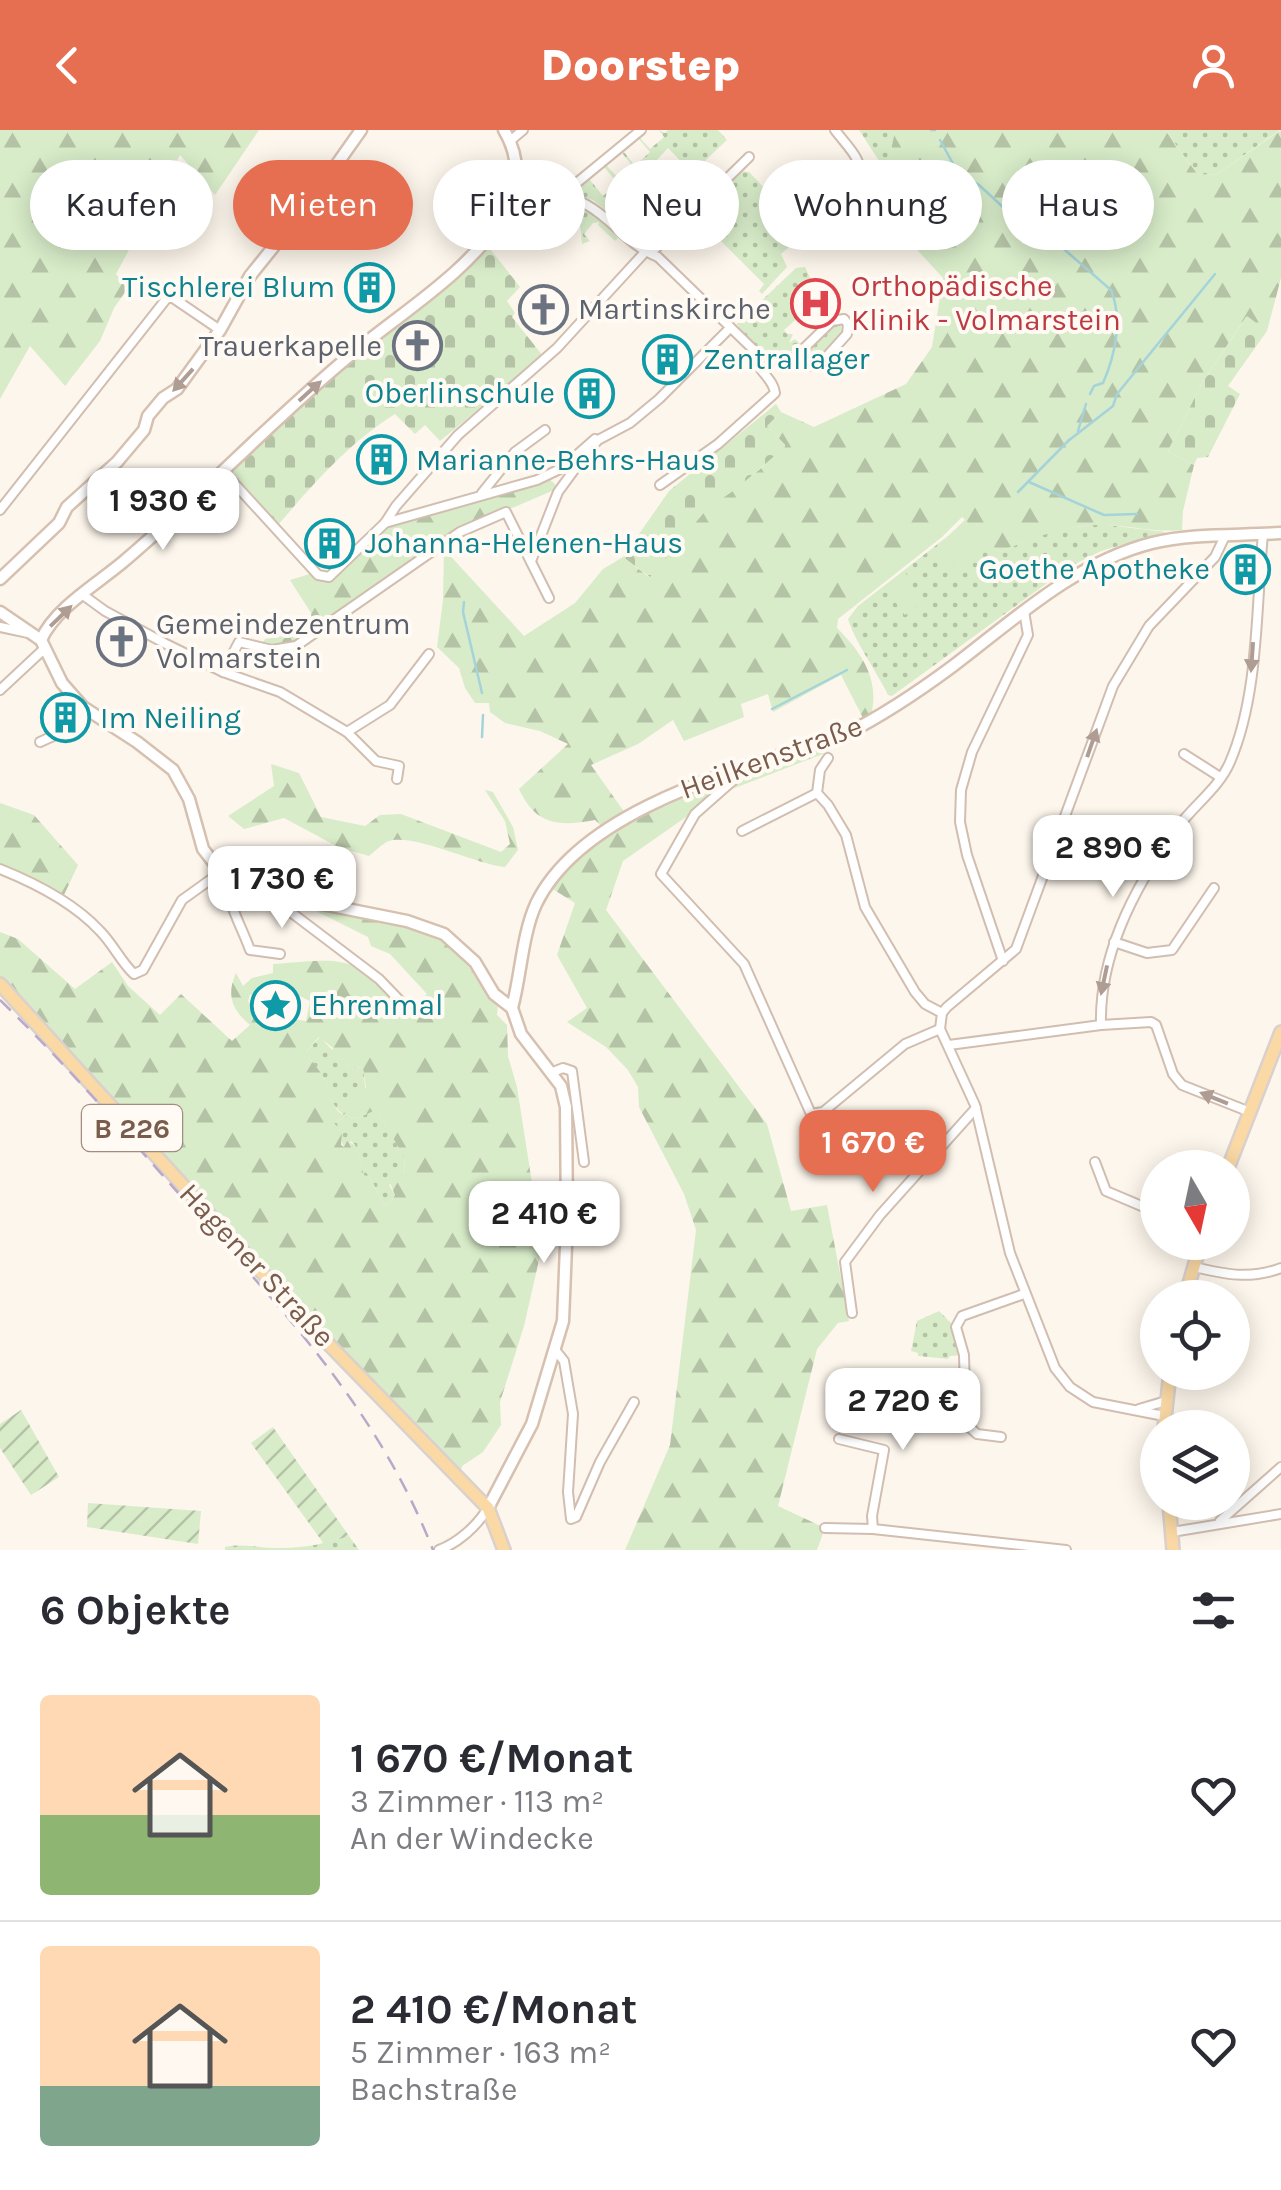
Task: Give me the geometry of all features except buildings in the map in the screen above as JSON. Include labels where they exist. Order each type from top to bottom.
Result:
[{"type":"main road","name":"Hagener Straße","points":[[0,984],[309,1324],[488,1508],[504,1550]]},
{"type":"main road","points":[[1235,1150],[1281,1032]]},
{"type":"main road","points":[[1190,1280],[1196,1260]]},
{"type":"main road","points":[[1165,1410],[1168,1390]]},
{"type":"main road","points":[[1170,1520],[1173,1550]]},
{"type":"street","points":[[0,579],[59,523],[67,507],[144,430],[148,416],[163,398],[177,389],[220,330],[250,276],[290,219],[360,130]]},
{"type":"street","points":[[515,160],[507,135],[522,130]]},
{"type":"street","points":[[585,176],[641,130]]},
{"type":"street","points":[[836,130],[858,160]]},
{"type":"street","points":[[106,471],[119,480],[217,474],[323,578],[334,573],[385,523],[458,435],[557,348],[645,252],[656,248],[750,158]]},
{"type":"street","points":[[585,204],[636,248],[658,257],[756,354],[793,359],[807,366],[819,364],[847,334],[848,324],[844,319],[832,321],[793,359]]},
{"type":"street","points":[[0,690],[42,644],[44,632],[83,595],[345,359],[452,274],[473,250]]},
{"type":"street","points":[[0,510],[167,298],[173,298],[220,330]]},
{"type":"street","points":[[531,561],[559,489],[598,440],[659,399],[730,328]]},
{"type":"street","points":[[660,485],[718,444],[774,393],[773,384],[757,366],[756,354]]},
{"type":"street","points":[[482,493],[515,452],[544,430]]},
{"type":"street","points":[[385,523],[551,474],[598,436],[611,434]]},
{"type":"street","points":[[223,672],[238,642],[272,650],[296,646],[460,532],[506,512],[549,598]]},
{"type":"street","name":"Heilkenstraße","points":[[512,1008],[531,916],[547,886],[586,846],[654,802],[683,788],[844,736],[906,700],[1082,571],[1115,556],[1181,538],[1281,533]]},
{"type":"street","points":[[1101,1024],[1100,1000],[1114,942],[1166,844],[1230,765],[1239,740],[1249,694],[1263,534]]},
{"type":"street","points":[[1166,1401],[1139,1409],[1093,1402],[1064,1380],[1052,1362],[1006,1242],[976,1108],[940,1028],[942,1012],[1016,949],[1113,686],[1149,626],[1215,558],[1225,536]]},
{"type":"street","points":[[83,595],[105,611],[223,672],[280,692],[346,732],[376,761],[399,766],[397,778]]},
{"type":"street","points":[[1003,960],[967,855],[960,822],[961,790],[972,752],[1028,635],[1024,611]]},
{"type":"street","points":[[0,612],[42,644],[62,683],[88,712],[114,726],[172,770],[190,799],[201,845],[224,874],[237,924],[250,950],[280,954]]},
{"type":"street","points":[[0,626],[28,633]]},
{"type":"street","points":[[346,732],[390,705],[429,654]]},
{"type":"street","points":[[40,742],[75,726],[88,712]]},
{"type":"street","points":[[1184,754],[1220,777]]},
{"type":"street","points":[[828,758],[820,770],[817,793],[846,835],[865,907],[915,992],[929,1008],[942,1012]]},
{"type":"street","points":[[741,770],[695,814],[661,874],[744,964],[812,1114],[822,1112],[905,1044],[940,1028]]},
{"type":"street","points":[[742,832],[817,793]]},
{"type":"street","points":[[0,869],[26,880],[86,918],[111,942],[134,974],[144,970],[182,900],[224,874]]},
{"type":"street","points":[[224,874],[263,891],[379,980],[405,1006]]},
{"type":"street","points":[[242,881],[259,882],[332,907],[434,929],[464,950],[494,994],[512,1008],[522,1034],[553,1072],[566,1107],[567,1202],[562,1321],[556,1351],[532,1424],[488,1508],[452,1545],[439,1550]]},
{"type":"street","points":[[1114,942],[1147,953],[1172,950],[1214,888]]},
{"type":"street","points":[[948,1045],[1101,1024],[1154,1024],[1173,1074],[1182,1085],[1250,1112]]},
{"type":"street","points":[[553,1072],[563,1068],[572,1071],[584,1162]]},
{"type":"street","points":[[852,1313],[845,1262],[880,1215],[976,1108]]},
{"type":"street","points":[[1095,1162],[1106,1191],[1140,1205]]},
{"type":"street","points":[[1194,1267],[1252,1276],[1281,1268]]},
{"type":"street","points":[[1001,1437],[977,1434],[966,1424],[964,1355],[956,1327],[962,1316],[1024,1294]]},
{"type":"street","points":[[556,1351],[564,1362],[573,1414],[568,1492],[571,1519],[634,1402]]},
{"type":"street","points":[[839,1440],[884,1450],[873,1529]]},
{"type":"street","points":[[1217,1524],[1281,1468]]},
{"type":"street","points":[[1172,1532],[1281,1514]]},
{"type":"street","points":[[824,1528],[873,1529],[1066,1550]]},
{"type":"green space","points":[[0,130],[259,130],[239,160],[233,160],[233,168],[215,195],[213,160],[184,160],[180,155],[177,160],[30,160],[30,250],[129,250],[116,274],[128,288],[114,308],[100,341],[65,386],[30,346],[0,399]]},
{"type":"green space","points":[[659,130],[718,130],[727,140],[706,160],[680,160],[668,148],[657,160],[641,160],[650,152],[639,139],[632,141],[643,132],[640,138],[650,149],[664,137]]},
{"type":"green space","points":[[859,130],[895,130],[889,160],[879,160]]},
{"type":"green space","points":[[895,130],[1165,130],[1198,175],[1217,174],[1281,130],[1281,278],[1267,331],[1246,317],[1202,383],[1168,451],[1194,465],[1182,530],[1083,526],[1046,534],[999,552],[962,517],[838,619],[837,628],[861,657],[871,678],[871,716],[863,718],[841,675],[773,712],[768,694],[741,704],[744,717],[684,741],[673,720],[638,744],[591,765],[625,813],[604,829],[595,820],[560,823],[542,817],[533,811],[519,789],[568,744],[540,731],[505,723],[490,712],[489,703],[475,703],[459,668],[437,647],[444,549],[524,636],[575,603],[603,569],[623,557],[649,577],[707,508],[759,470],[785,445],[767,426],[781,412],[814,427],[906,384],[932,347],[943,278],[917,250],[982,250],[982,160],[889,160]]},
{"type":"green space","points":[[1165,130],[1280,130],[1217,174],[1198,175]]},
{"type":"green space","points":[[739,172],[749,172],[759,182],[759,250],[786,250],[781,254],[787,267],[762,294],[759,291],[764,284],[730,250],[739,250]]},
{"type":"green space","points":[[592,174],[590,180],[603,196],[605,210],[585,197],[585,180]]},
{"type":"green space","points":[[585,210],[605,225],[605,232],[599,222],[585,233]]},
{"type":"green space","points":[[483,250],[491,250],[520,287],[507,301],[515,313],[512,317],[543,356],[440,441],[425,425],[415,434],[395,414],[348,450],[278,525],[230,471],[334,374],[465,271]]},
{"type":"green space","points":[[805,267],[812,282],[793,301],[800,308],[805,304],[809,308],[784,330],[793,334],[789,343],[795,339],[801,345],[783,353],[757,346],[737,324],[796,268]]},
{"type":"green space","points":[[1247,316],[1267,331],[1228,386],[1240,394],[1208,457],[1197,458],[1194,465],[1168,451],[1202,383]]},
{"type":"green space","points":[[834,324],[841,326],[842,334],[829,349],[814,360],[801,359]]},
{"type":"green space","points":[[776,404],[781,412],[767,426],[786,446],[707,509],[650,577],[623,557],[669,491]]},
{"type":"green space","points":[[548,478],[556,489],[456,532],[296,642],[274,647],[261,645],[265,639],[304,632],[312,624],[311,613],[290,580],[313,573],[324,582],[383,530],[404,520]]},
{"type":"green space","points":[[966,519],[999,552],[1053,530],[1099,524],[1166,532],[1101,551],[1069,567],[892,696],[888,695],[848,619],[858,606]]},
{"type":"green space","points":[[968,523],[987,541],[958,571],[939,553]]},
{"type":"green space","points":[[905,572],[912,582],[905,588],[919,605],[905,615],[884,587]]},
{"type":"green space","points":[[832,746],[828,752],[719,794],[623,861],[606,910],[767,1124],[791,1211],[827,1205],[849,1321],[838,1323],[817,1349],[778,1506],[825,1528],[817,1550],[625,1550],[670,1445],[696,1230],[684,1194],[639,1107],[638,1087],[628,1070],[606,1047],[567,1022],[587,1008],[557,955],[575,903],[551,888],[587,850],[629,821],[701,786]]},
{"type":"green space","points":[[271,764],[299,773],[321,817],[365,826],[380,815],[401,814],[501,852],[510,844],[505,821],[485,790],[493,792],[513,827],[518,850],[505,867],[413,841],[387,842],[369,856],[338,847],[284,818],[244,829],[228,816],[274,786]]},
{"type":"green space","points":[[0,803],[34,815],[78,865],[64,895],[0,866]]},
{"type":"green space","points":[[312,906],[397,922],[442,938],[459,953],[498,1004],[497,1015],[507,1025],[508,1056],[517,1087],[542,1247],[524,1326],[500,1402],[501,1425],[483,1452],[462,1466],[460,1475],[311,1321],[0,980],[0,932],[18,939],[75,989],[112,962],[128,986],[160,1015],[181,994],[232,1041],[250,1025],[232,1002],[236,973],[243,986],[252,978],[273,973],[273,964],[348,964],[373,979],[405,1011],[427,994],[390,954],[371,946],[368,937]],"holes":[[[273,983],[310,1001],[306,1021],[292,1019],[274,1027],[263,1022],[254,1004],[248,1002],[250,994],[256,998]],[[319,1037],[333,1048],[330,1057],[363,1068],[366,1087],[344,1115],[335,1106],[325,1080],[307,1055]],[[378,1111],[405,1159],[403,1177],[397,1178],[395,1173],[387,1176],[395,1195],[384,1205],[370,1177],[364,1175],[355,1145],[347,1141],[344,1147],[341,1145],[342,1132],[334,1123],[347,1116],[355,1119]]]},
{"type":"green space","points":[[320,1037],[346,1065],[363,1068],[366,1094],[344,1115],[307,1055]]},
{"type":"green space","points":[[378,1111],[405,1158],[403,1177],[389,1185],[395,1195],[384,1205],[370,1177],[364,1176],[355,1145],[351,1141],[344,1147],[334,1123]]},
{"type":"green space","points":[[939,1311],[953,1325],[962,1355],[948,1359],[918,1356],[911,1351],[917,1321]]},
{"type":"green space","points":[[21,1410],[59,1477],[31,1495],[0,1448],[0,1424]]},
{"type":"green space","points":[[273,1427],[349,1536],[324,1544],[251,1443]]},
{"type":"green space","points":[[88,1503],[201,1511],[198,1544],[87,1527]]},
{"type":"green space","points":[[349,1536],[359,1550],[225,1550],[240,1546],[300,1547]]},
{"type":"waterway","points":[[940,140],[957,171],[979,185],[1017,220],[1043,231],[1111,290],[1117,325],[1114,349],[1103,383],[1094,386],[1090,394]]},
{"type":"waterway","points":[[1068,441],[1113,406],[1117,394],[1215,274]]},
{"type":"waterway","points":[[1078,431],[1086,404]]},
{"type":"waterway","points":[[1018,492],[1069,440]]},
{"type":"waterway","points":[[1029,482],[1104,515],[1137,514]]},
{"type":"waterway","points":[[464,602],[482,693]]},
{"type":"waterway","points":[[772,709],[847,670]]},
{"type":"waterway","points":[[482,737],[483,715]]},
{"type":"railway","points":[[0,1000],[118,1125],[326,1365],[385,1452],[433,1550]]},
{"type":"place","name":"Tischlerei Blum","points":[[370,287]]},
{"type":"place","name":"Orthopädische Klinik - Volmarstein","points":[[816,303]]},
{"type":"place","name":"Martinskirche","points":[[543,309]]},
{"type":"place","name":"Trauerkapelle","points":[[417,346]]},
{"type":"place","name":"Zentrallager","points":[[668,359]]},
{"type":"place","name":"Oberlinschule","points":[[590,393]]},
{"type":"place","name":"Marianne-Behrs-Haus","points":[[381,460]]},
{"type":"place","name":"Johanna-Helenen-Haus","points":[[330,543]]},
{"type":"place","name":"Goethe Apotheke","points":[[1245,569]]},
{"type":"place","name":"Gemeindezentrum Volmarstein","points":[[121,641]]},
{"type":"place","name":"Im Neiling","points":[[65,718]]},
{"type":"place","name":"Ehrenmal","points":[[276,1005]]}]
